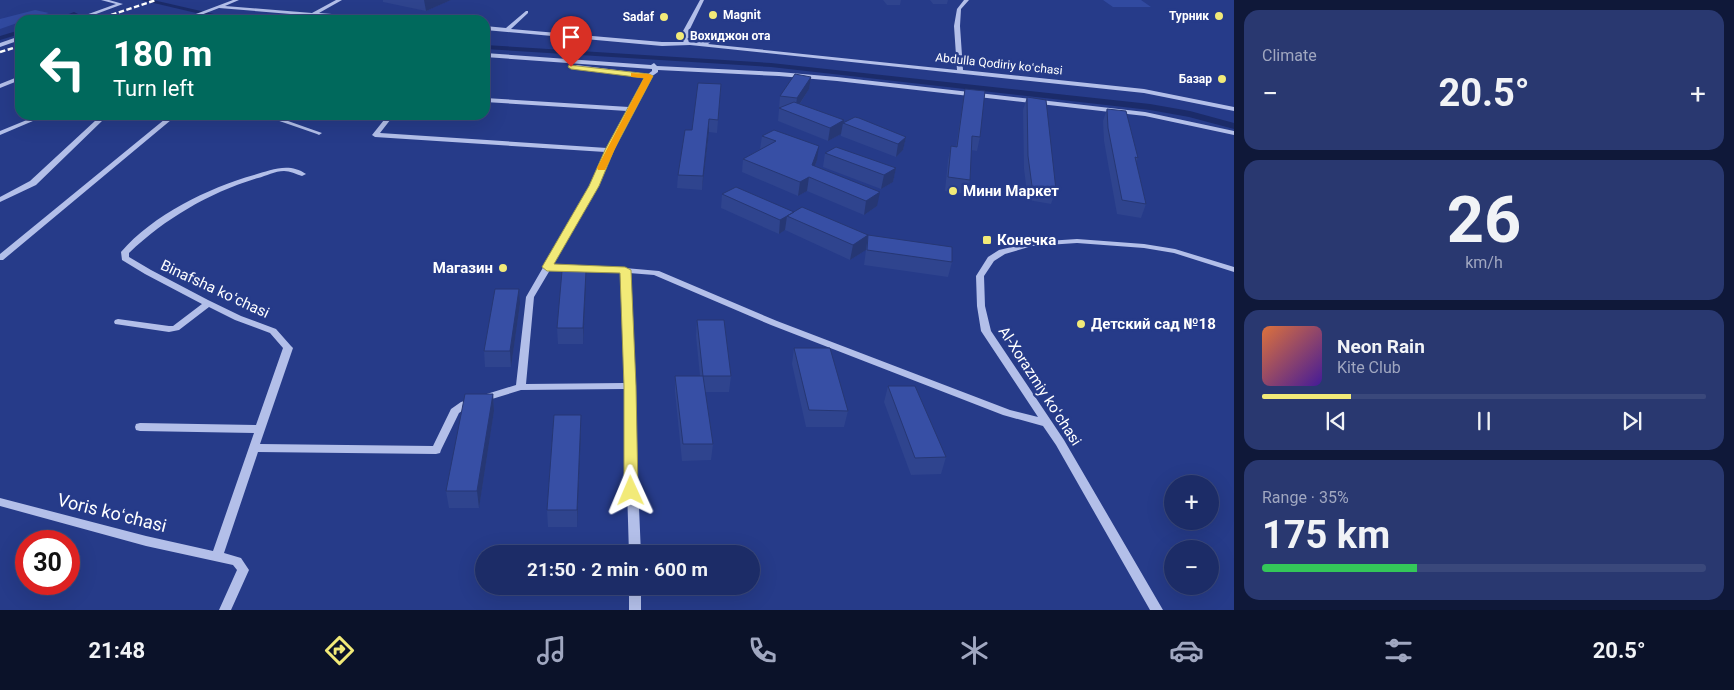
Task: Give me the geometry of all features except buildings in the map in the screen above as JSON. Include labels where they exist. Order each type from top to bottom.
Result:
[{"type":"street","points":[[89,15],[121,4],[104,0]]},
{"type":"street","points":[[198,15],[237,0]]},
{"type":"street","points":[[313,14],[340,0]]},
{"type":"street","points":[[685,38],[686,31],[702,0]]},
{"type":"street","points":[[960,71],[957,26],[959,9],[966,0]]},
{"type":"street","points":[[219,7],[325,15]]},
{"type":"street","points":[[506,30],[526,12]]},
{"type":"street","points":[[693,20],[701,35]]},
{"type":"street","name":"Abdulla Qodiriy koʻchasi","points":[[490,28],[670,44],[695,44],[960,71],[1144,91],[1234,109]]},
{"type":"street","name":"Abdulla Qodiriy koʻchasi","points":[[670,44],[685,38],[701,35],[759,51]]},
{"type":"street","name":"Abdulla Qodiriy koʻchasi","points":[[685,38],[695,44],[708,42],[709,38]]},
{"type":"street","points":[[0,45],[15,40]]},
{"type":"street","points":[[490,55],[837,79],[1145,114],[1234,133]]},
{"type":"street","points":[[490,60],[602,69],[649,76]]},
{"type":"street","points":[[521,387],[530,298],[594,186],[609,150],[649,76],[655,72],[655,66]]},
{"type":"street","points":[[0,86],[15,80]]},
{"type":"street","points":[[490,100],[630,109]]},
{"type":"street","points":[[0,133],[32,120]]},
{"type":"street","points":[[0,200],[33,183],[99,120]]},
{"type":"street","points":[[0,258],[168,120]]},
{"type":"street","points":[[281,120],[319,132]]},
{"type":"street","points":[[387,120],[375,135],[609,150]]},
{"type":"street","name":"Binafsha koʻchasi","points":[[217,556],[288,348],[274,331],[209,303],[148,272],[125,258],[125,252],[160,224],[191,203],[219,189],[284,169],[302,174]]},
{"type":"street","name":"Al-Xorazmiy koʻchasi","points":[[1157,610],[1047,422],[986,331],[981,306],[980,276],[991,258],[1002,252],[1032,244],[1087,241],[1175,251],[1234,270]]},
{"type":"street","points":[[547,267],[656,273],[774,323],[1007,413],[1047,422]]},
{"type":"street","points":[[625,270],[630,386],[631,491],[634,545]]},
{"type":"street","points":[[118,322],[169,330],[180,326],[209,303]]},
{"type":"street","points":[[254,448],[436,450],[455,412],[460,406],[521,387],[630,386]]},
{"type":"street","points":[[140,427],[260,429]]},
{"type":"street","name":"Voris koʻchasi","points":[[0,502],[146,541],[237,561],[243,570],[225,610]]},
{"type":"street","points":[[635,595],[636,610]]},
{"type":"shaded area","points":[[1103,0],[1141,0],[1151,7],[1113,7]]},
{"type":"shaded area","points":[[35,10],[49,13],[43,15],[16,15]]},
{"type":"shaded area","points":[[15,15],[15,24],[0,29],[0,19]]},
{"type":"waterway","points":[[144,0],[213,15]]},
{"type":"waterway","points":[[0,38],[15,34]]},
{"type":"waterway","points":[[490,47],[771,65],[1150,107],[1190,114],[1234,126]]},
{"type":"railway","points":[[111,15],[156,0]]},
{"type":"railway","points":[[0,52],[15,48]]},
{"type":"slow traffic","points":[[601,168],[616,136],[649,76],[634,75]]},
{"type":"place","name":"Magnit","points":[[713,15]]},
{"type":"place","name":"Турник","points":[[1219,16]]},
{"type":"place","name":"Sadaf","points":[[664,17]]},
{"type":"place","name":"Вохиджон ота","points":[[680,36]]},
{"type":"place","name":"Базар","points":[[1222,79]]},
{"type":"place","name":"Мини Маркет","points":[[953,191]]},
{"type":"place","name":"Конечка","points":[[987,240]]},
{"type":"place","name":"Магазин","points":[[503,268]]},
{"type":"place","name":"Детский сад №18","points":[[1081,324]]},
{"type":"route","points":[[571,67],[602,69],[631,75],[649,76],[609,150],[594,186],[547,267],[625,270],[630,386],[631,491]]}]
